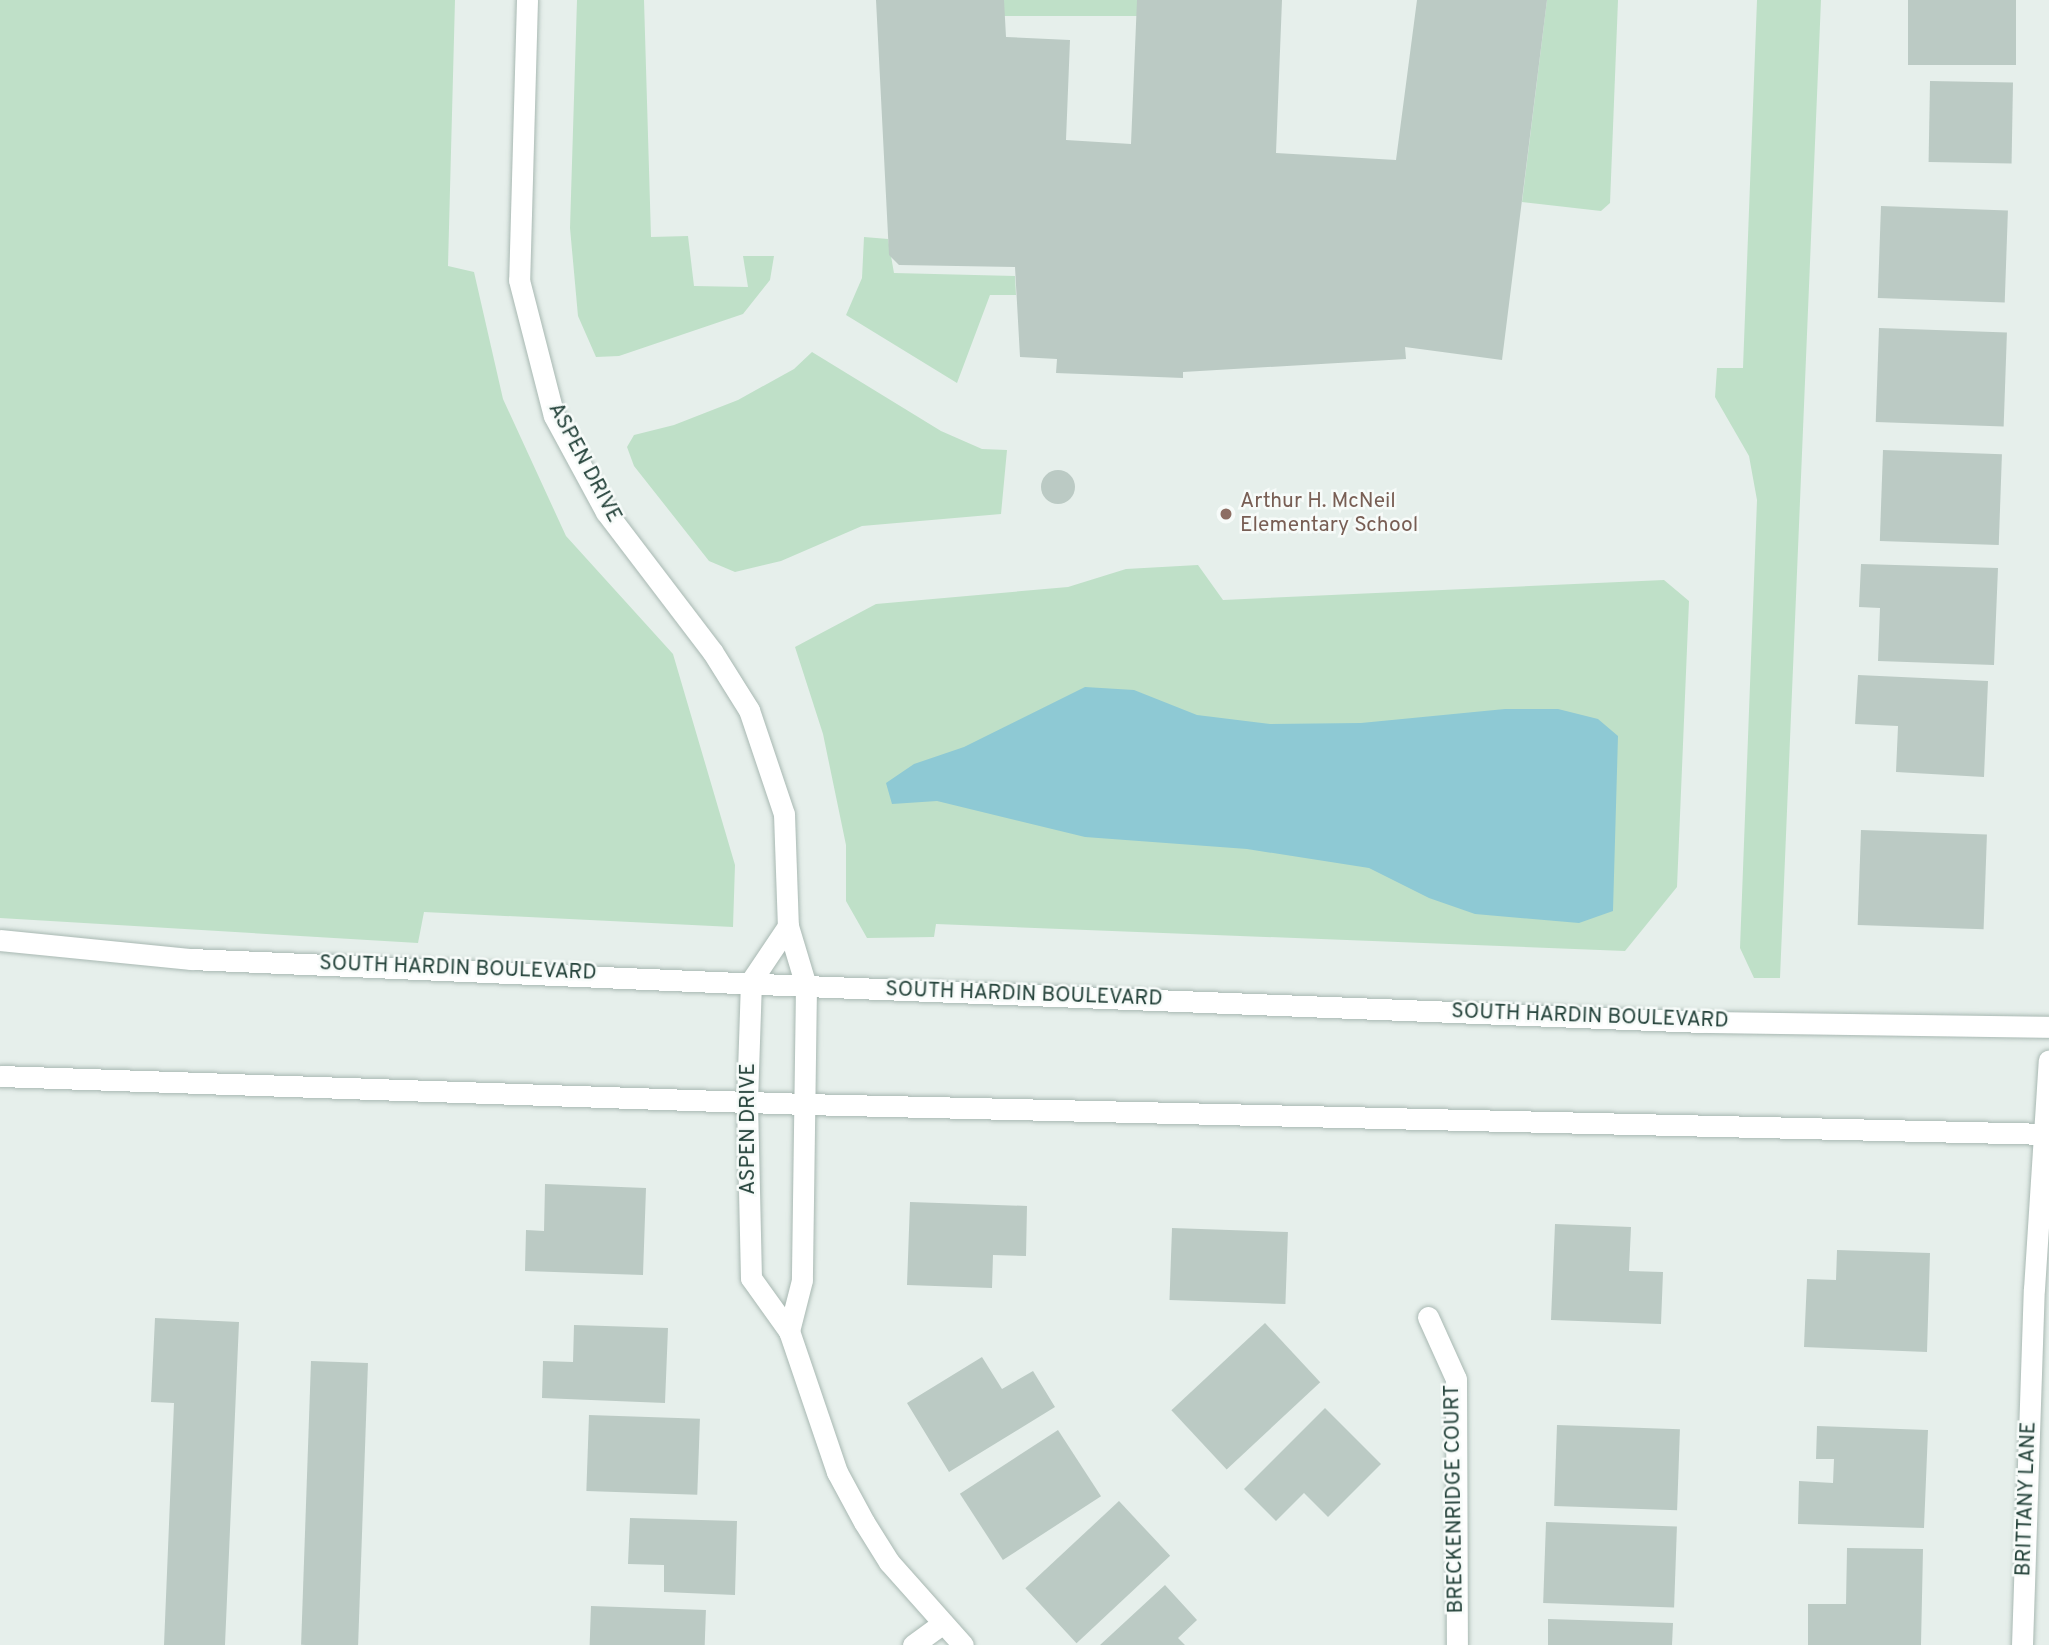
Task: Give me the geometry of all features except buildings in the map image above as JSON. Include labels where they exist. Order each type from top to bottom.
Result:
[{"type":"main road","name":"ASPEN DRIVE","points":[[527,0],[519,280],[534,349],[554,416],[606,512],[712,651],[749,710],[784,814],[788,926],[806,986],[802,1280],[789,1331]]},
{"type":"main road","points":[[751,981],[788,926]]},
{"type":"main road","name":"SOUTH HARDIN BOULEVARD","points":[[0,940],[191,958],[751,981],[806,986],[1703,1022],[2049,1027]]},
{"type":"main road","name":"ASPEN DRIVE","points":[[751,981],[747,1102],[751,1278],[789,1331],[837,1472],[889,1562],[963,1645]]},
{"type":"main road","name":"BRITTANY LANE","points":[[2022,1645],[2049,1060]]},
{"type":"main road","points":[[0,1076],[804,1104],[2047,1134]]},
{"type":"main road","name":"BRECKENRIDGE COURT","points":[[1428,1317],[1456,1379],[1457,1645]]},
{"type":"main road","points":[[913,1645],[942,1624]]},
{"type":"green space","points":[[0,0],[455,0],[448,266],[474,272],[503,399],[566,536],[673,654],[735,865],[733,927],[424,912],[418,943],[0,918]]},
{"type":"green space","points":[[577,0],[644,0],[651,237],[688,236],[694,286],[748,287],[743,256],[774,256],[770,280],[743,314],[619,356],[596,357],[578,316],[570,228]]},
{"type":"green space","points":[[1004,0],[1137,0],[1137,16],[1004,16]]},
{"type":"green space","points":[[1547,0],[1618,0],[1610,203],[1601,211],[1522,202]]},
{"type":"green space","points":[[1757,0],[1821,0],[1780,978],[1754,978],[1740,948],[1757,500],[1749,456],[1715,397],[1717,368],[1743,368]]},
{"type":"green space","points":[[864,237],[888,239],[894,273],[1015,276],[1016,295],[990,295],[957,383],[846,315],[862,278]]},
{"type":"green space","points":[[812,352],[941,431],[982,449],[1007,450],[1001,514],[862,526],[781,561],[735,572],[709,561],[634,466],[627,447],[634,435],[674,425],[738,400],[794,369]]},
{"type":"green space","points":[[1198,565],[1223,600],[1664,580],[1689,601],[1677,887],[1625,951],[936,924],[934,937],[867,938],[846,901],[846,845],[823,734],[795,647],[876,604],[1068,587],[1126,569]]},
{"type":"water","points":[[1085,687],[1134,690],[1197,715],[1270,724],[1361,723],[1505,709],[1558,709],[1598,719],[1618,736],[1613,911],[1579,923],[1475,914],[1429,898],[1369,868],[1247,849],[1085,837],[937,801],[892,804],[886,783],[914,764],[964,747]]},
{"type":"place","name":"Arthur H. McNeil Elementary School","points":[[1226,514]]}]
